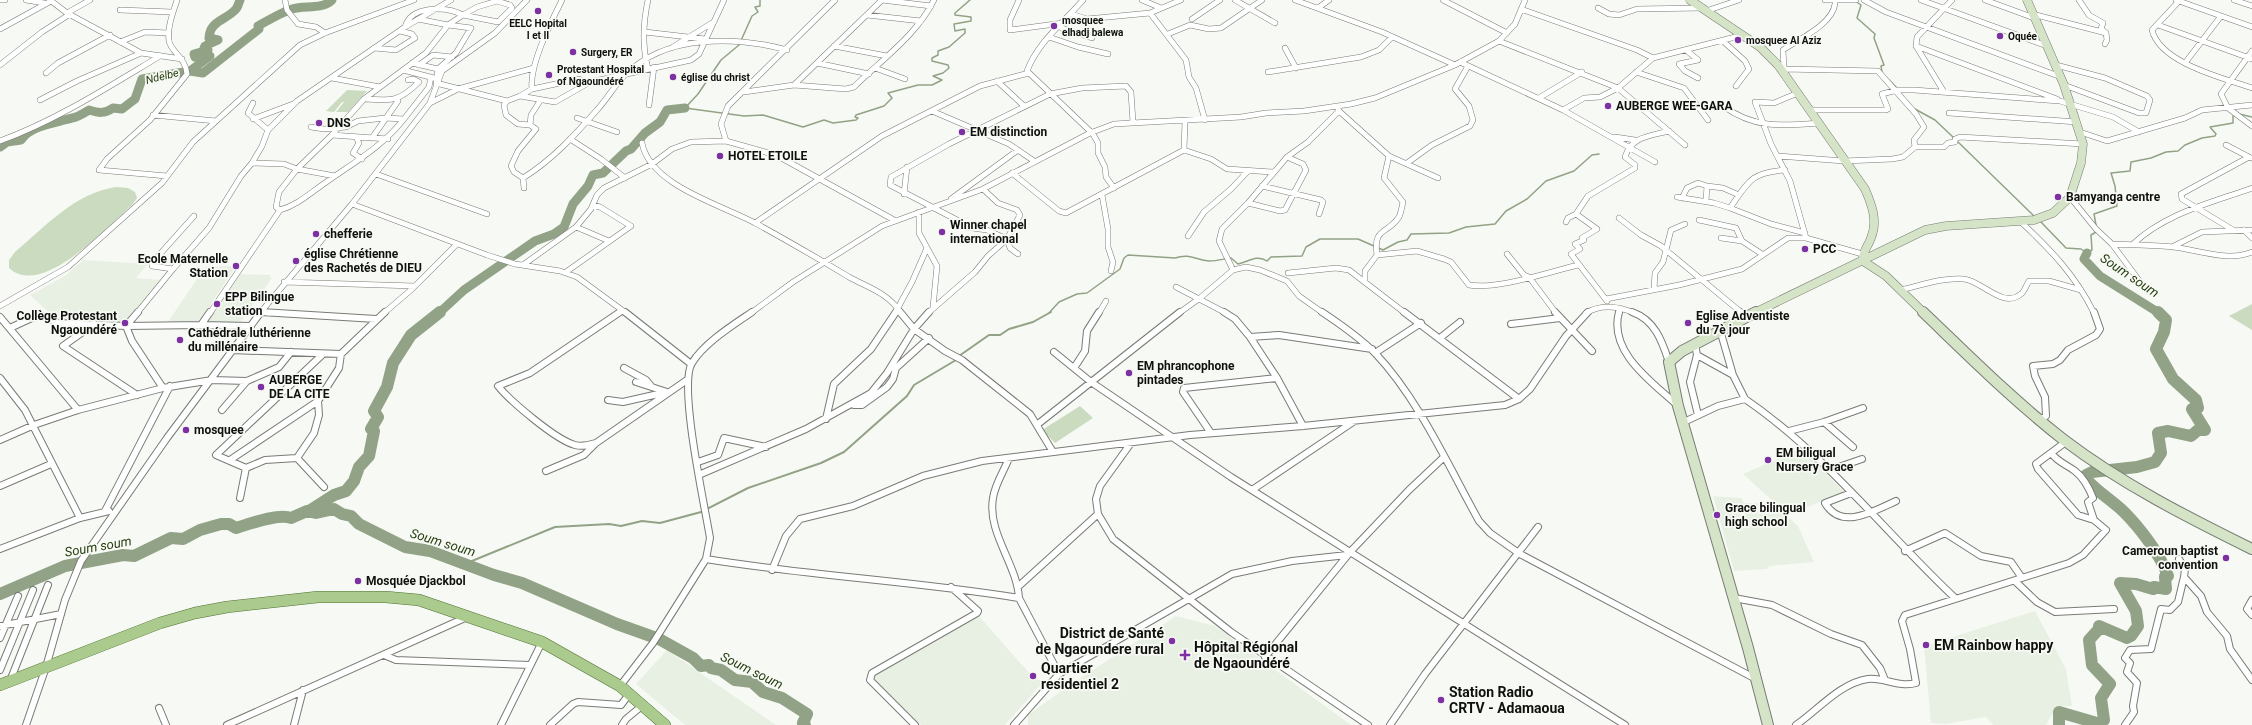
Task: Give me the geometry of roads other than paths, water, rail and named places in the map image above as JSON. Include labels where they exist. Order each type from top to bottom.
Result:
[{"type":"main road","points":[[5,683],[160,623],[227,607],[318,597],[386,597],[419,600],[470,616],[542,642],[625,689],[665,725]]},
{"type":"street","points":[[0,0],[5,0]]},
{"type":"street","points":[[26,0],[36,3],[58,0]]},
{"type":"street","points":[[0,65],[42,32],[90,0]]},
{"type":"street","points":[[167,176],[99,170],[103,164],[153,116],[187,71],[182,59],[169,42],[172,12],[177,0]]},
{"type":"street","points":[[285,0],[288,12],[301,26],[316,27],[325,33]]},
{"type":"street","points":[[0,306],[68,267],[162,183],[193,142],[287,55],[300,45],[325,33],[414,0]]},
{"type":"street","points":[[126,326],[209,228],[241,176],[252,163],[262,146],[268,130],[294,104],[418,18],[451,0]]},
{"type":"street","points":[[430,103],[434,79],[442,71],[495,33],[527,0]]},
{"type":"street","points":[[532,89],[530,81],[534,68],[562,0]]},
{"type":"street","points":[[648,0],[643,22],[645,32],[643,51],[651,68],[649,105]]},
{"type":"street","points":[[520,96],[540,101],[555,102],[581,85],[691,60],[699,54],[712,23],[724,0]]},
{"type":"street","points":[[726,141],[720,131],[723,114],[735,99],[787,50],[835,0]]},
{"type":"street","points":[[794,85],[882,0],[931,6]]},
{"type":"street","points":[[744,92],[794,85],[850,89],[869,74],[921,21],[934,0]]},
{"type":"street","points":[[1020,0],[1012,15],[1010,30],[1061,25],[1092,38]]},
{"type":"street","points":[[1029,73],[1030,62],[1049,37],[1083,0]]},
{"type":"street","points":[[1142,0],[1161,8]]},
{"type":"street","points":[[1071,14],[1087,19],[1150,13],[1181,0]]},
{"type":"street","points":[[1192,19],[1220,0]]},
{"type":"street","points":[[1236,0],[1275,23]]},
{"type":"street","points":[[1168,34],[1190,25],[1209,29],[1221,28],[1248,8],[1262,0]]},
{"type":"street","points":[[1295,0],[1468,66],[1563,110],[1613,137],[1627,148],[1655,162]]},
{"type":"street","points":[[1318,8],[1328,0]]},
{"type":"street","points":[[1443,0],[1491,23],[1507,33]]},
{"type":"street","points":[[550,725],[573,704],[578,702],[621,705],[625,689],[706,559],[710,538],[706,521],[701,474],[687,398],[687,380],[691,364],[698,355],[724,332],[823,262],[894,220],[940,206],[983,189],[1090,133],[1114,124],[1133,122],[1205,120],[1338,109],[1375,98],[1457,63],[1498,41],[1515,24],[1524,0]]},
{"type":"street","points":[[1690,0],[1760,47],[1783,69],[1864,189],[1873,206],[1874,227],[1872,240],[1862,258]]},
{"type":"street","points":[[1598,8],[1609,14],[1619,15],[1636,9],[1704,9],[1739,0]]},
{"type":"street","points":[[1825,0],[1856,0]]},
{"type":"street","points":[[1830,0],[1835,4]]},
{"type":"street","points":[[1864,0],[1886,12],[2061,77]]},
{"type":"street","points":[[1921,0],[2047,46]]},
{"type":"street","points":[[1944,92],[1916,46],[1917,37],[1952,0]]},
{"type":"street","points":[[1985,0],[2033,16],[2106,33]]},
{"type":"street","points":[[1669,362],[1674,356],[1720,330],[1862,258],[1925,230],[1946,226],[2034,220],[2053,213],[2070,197],[2081,163],[2083,144],[2061,77],[2027,0]]},
{"type":"street","points":[[2079,0],[2089,15],[2103,23],[2101,29],[2106,33],[2107,40],[2105,44]]},
{"type":"street","points":[[2252,27],[2178,0],[2152,33],[2155,39],[2172,57],[2252,88]]},
{"type":"street","points":[[2234,0],[2252,6]]},
{"type":"street","points":[[51,1],[68,14],[110,35],[141,53],[182,59]]},
{"type":"street","points":[[0,29],[51,1]]},
{"type":"street","points":[[280,210],[276,207],[275,202],[278,193],[297,169],[332,135],[336,128],[364,100],[426,53],[448,25],[463,15],[477,7],[498,1],[510,5],[512,8],[501,20],[493,22],[463,15],[455,11],[429,12],[420,10],[407,20],[405,27]]},
{"type":"street","points":[[1835,4],[1842,1]]},
{"type":"street","points":[[1783,69],[1783,50],[1822,24],[1834,12],[1835,4]]},
{"type":"street","points":[[1521,9],[1637,50],[1653,58]]},
{"type":"street","points":[[120,10],[172,12]]},
{"type":"street","points":[[1150,13],[1168,34],[1178,52],[1186,60],[1189,77],[1196,88],[1205,120]]},
{"type":"street","points":[[867,15],[921,21]]},
{"type":"street","points":[[2185,63],[2221,16]]},
{"type":"street","points":[[201,325],[280,210],[295,205],[335,176],[362,159],[388,139],[429,87],[438,69],[452,57],[464,42],[471,28],[448,25],[418,18]]},
{"type":"street","points":[[523,178],[544,165],[570,139],[597,110],[626,74],[646,60],[670,49],[712,23]]},
{"type":"street","points":[[2158,25],[2250,58]]},
{"type":"street","points":[[374,48],[393,52],[406,46],[415,38],[412,34],[400,31]]},
{"type":"street","points":[[120,42],[145,32],[169,34]]},
{"type":"street","points":[[645,32],[664,33],[705,40],[762,43],[787,50]]},
{"type":"street","points":[[46,73],[58,63],[110,35]]},
{"type":"street","points":[[1563,110],[1584,98],[1600,97],[1618,88],[1653,58],[1743,35]]},
{"type":"street","points":[[1049,37],[1078,47],[1108,54]]},
{"type":"street","points":[[1268,72],[1361,57],[1379,50],[1392,37]]},
{"type":"street","points":[[670,49],[705,40]]},
{"type":"street","points":[[1498,41],[1582,72],[1618,88],[1685,145]]},
{"type":"street","points":[[1723,41],[1745,61],[1748,69],[1741,82],[1736,86]]},
{"type":"street","points":[[834,46],[887,56]]},
{"type":"street","points":[[1916,46],[2060,101],[2113,117],[2140,132]]},
{"type":"street","points":[[1285,48],[1296,68]]},
{"type":"street","points":[[1686,50],[1698,60],[1679,64],[1685,71],[1698,78]]},
{"type":"street","points":[[2252,51],[2250,58],[2221,94],[2221,98],[2228,109],[2240,116],[2252,126]]},
{"type":"street","points":[[40,100],[77,81],[141,53]]},
{"type":"street","points":[[419,65],[433,55],[452,57]]},
{"type":"street","points":[[0,141],[19,134],[82,102],[160,56]]},
{"type":"street","points":[[412,63],[438,69]]},
{"type":"street","points":[[817,63],[869,74]]},
{"type":"street","points":[[2056,65],[2119,83],[2147,96],[2150,100],[2146,113],[2143,114],[2064,85]]},
{"type":"street","points":[[1407,163],[1432,145],[1470,126],[1473,120],[1469,106],[1455,89],[1468,66]]},
{"type":"street","points":[[26,725],[46,667],[61,614],[75,573],[81,561],[167,438],[212,380],[231,350],[284,282],[352,204],[430,103],[458,89],[534,68]]},
{"type":"street","points":[[875,68],[905,79]]},
{"type":"street","points":[[1783,69],[1878,71],[1898,90],[1923,122],[1924,127],[1914,140],[1915,147]]},
{"type":"street","points":[[403,70],[434,79],[458,89],[507,101],[532,89],[579,79]]},
{"type":"street","points":[[1539,98],[1582,72]]},
{"type":"street","points":[[1636,72],[1684,88],[1708,120]]},
{"type":"street","points":[[755,223],[882,136],[980,86],[1029,73]]},
{"type":"street","points":[[1029,73],[1096,138],[1098,153],[1105,167],[1106,177],[1114,188]]},
{"type":"street","points":[[332,78],[380,87]]},
{"type":"street","points":[[372,138],[385,121],[384,118],[398,101],[419,82],[414,79],[408,80]]},
{"type":"street","points":[[997,81],[1024,106]]},
{"type":"street","points":[[1018,254],[1010,248],[1007,240],[988,230],[965,227],[957,220],[904,194],[890,185],[889,181],[891,177],[907,167],[1050,94],[1082,88],[1126,86],[1131,92],[1133,122]]},
{"type":"street","points":[[1810,110],[1886,110],[1888,109],[1882,94],[1898,90],[2060,101]]},
{"type":"street","points":[[1798,93],[1774,103],[1755,102],[1764,126],[1785,170],[1806,236]]},
{"type":"street","points":[[364,100],[398,101]]},
{"type":"street","points":[[507,101],[504,110],[510,120],[518,124],[530,125],[536,129],[529,135],[526,143],[520,147],[511,166],[514,172],[523,178]]},
{"type":"street","points":[[530,125],[531,114],[540,101]]},
{"type":"street","points":[[253,103],[248,113],[253,119],[264,125],[268,130]]},
{"type":"street","points":[[253,119],[294,104]]},
{"type":"street","points":[[2080,132],[2107,142],[2185,118],[2202,110],[2228,109],[2252,105]]},
{"type":"street","points":[[1723,106],[1740,118],[1764,126],[1819,123]]},
{"type":"street","points":[[2113,117],[2120,106]]},
{"type":"street","points":[[1338,109],[1389,156],[1438,178]]},
{"type":"street","points":[[1233,270],[1219,241],[1222,229],[1236,213],[1248,203],[1287,157],[1308,142],[1338,109]]},
{"type":"street","points":[[932,111],[976,131],[999,139],[1034,161]]},
{"type":"street","points":[[1949,113],[2077,122]]},
{"type":"street","points":[[153,116],[216,121]]},
{"type":"street","points":[[311,127],[324,129],[336,128],[358,121],[384,118],[404,119]]},
{"type":"street","points":[[577,118],[618,132]]},
{"type":"street","points":[[330,120],[336,128]]},
{"type":"street","points":[[1184,150],[1185,121]]},
{"type":"street","points":[[1613,137],[1635,140],[1669,131]]},
{"type":"street","points":[[332,135],[388,139]]},
{"type":"street","points":[[356,137],[359,143],[353,153],[362,159]]},
{"type":"street","points":[[1778,156],[1844,161],[1902,157],[1915,147],[1944,147],[1948,143],[1955,142],[1955,139],[1960,137],[2083,144]]},
{"type":"street","points":[[570,139],[608,164],[625,178]]},
{"type":"street","points":[[1566,222],[1568,218],[1576,214],[1588,196],[1635,168],[1635,165],[1625,158],[1627,148],[1635,140]]},
{"type":"street","points":[[523,265],[576,227],[587,216],[596,195],[604,188],[652,164],[682,144],[691,142],[726,141],[776,155],[894,220]]},
{"type":"street","points":[[642,143],[644,154],[668,179],[705,201],[755,223],[823,262],[883,293],[914,329],[929,338],[945,351],[961,359],[1030,414],[1038,424],[1053,452]]},
{"type":"street","points":[[2226,145],[2250,158]]},
{"type":"street","points":[[940,206],[1018,150]]},
{"type":"street","points":[[1012,173],[1062,213],[1069,213],[1184,150],[1211,159],[1227,169],[1248,171],[1261,170],[1273,172]]},
{"type":"street","points":[[1364,281],[1365,272],[1377,255],[1375,242],[1377,237],[1399,217],[1403,202],[1384,178],[1389,156]]},
{"type":"street","points":[[1248,203],[1283,211],[1286,210],[1304,176],[1305,166],[1287,157]]},
{"type":"street","points":[[2233,230],[2182,199],[2181,194],[2250,158]]},
{"type":"street","points":[[252,163],[284,164],[297,169],[335,176]]},
{"type":"street","points":[[904,194],[907,167]]},
{"type":"street","points":[[1730,208],[1752,176],[1765,171],[1785,170]]},
{"type":"street","points":[[1188,236],[1204,212],[1231,189],[1248,171]]},
{"type":"street","points":[[376,174],[487,214]]},
{"type":"street","points":[[523,178],[524,188]]},
{"type":"street","points":[[1739,195],[1723,188],[1698,183],[1692,184],[1680,197],[1706,201],[1730,208],[1862,258],[1886,276],[2020,403],[2084,454],[2180,513],[2252,549]]},
{"type":"street","points":[[1262,186],[1293,195],[1321,200],[1323,202],[1319,214]]},
{"type":"street","points":[[1706,201],[1707,186]]},
{"type":"street","points":[[2133,244],[2140,236],[2156,225],[2252,188]]},
{"type":"street","points":[[701,474],[766,447],[826,419],[852,405],[878,386],[914,329],[933,307],[975,272],[988,256],[1007,240],[1016,224],[1019,212],[998,203],[983,189]]},
{"type":"street","points":[[1102,195],[1108,229],[1108,247],[1113,262],[1111,271]]},
{"type":"street","points":[[2070,197],[2096,229],[2112,244],[2141,283]]},
{"type":"street","points":[[352,204],[434,234],[456,245],[501,260],[516,264],[566,272],[577,277],[691,364]]},
{"type":"street","points":[[566,272],[631,226],[600,207],[593,205]]},
{"type":"street","points":[[919,212],[919,233],[937,266],[933,307]]},
{"type":"street","points":[[1576,214],[1598,229],[1582,238],[1584,240],[1575,244],[1580,249],[1571,254],[1611,306]]},
{"type":"street","points":[[173,269],[151,265],[194,216]]},
{"type":"street","points":[[1619,218],[1667,251],[1700,280],[1747,317]]},
{"type":"street","points":[[1699,220],[1736,228],[1742,241]]},
{"type":"street","points":[[2021,222],[2063,262],[2081,290],[2100,329],[2096,334],[2068,350],[2053,364],[2033,366],[2035,376],[2045,396],[2046,416],[2040,420]]},
{"type":"street","points":[[1654,289],[1656,273],[1663,262],[1667,251],[1671,230],[1685,224]]},
{"type":"street","points":[[576,227],[609,241]]},
{"type":"street","points":[[2244,230],[2252,238]]},
{"type":"street","points":[[2172,247],[2202,232],[2252,230]]},
{"type":"street","points":[[1606,299],[1700,280],[1747,267],[1762,254],[1788,238],[1806,236]]},
{"type":"street","points":[[1721,238],[1742,241],[1762,254]]},
{"type":"street","points":[[2112,244],[2172,247],[2229,256],[2243,256],[2252,252]]},
{"type":"street","points":[[230,460],[290,418],[318,401],[339,368],[341,354],[376,319],[415,286],[456,245]]},
{"type":"street","points":[[826,419],[829,399],[834,382],[870,351],[923,262],[927,248]]},
{"type":"street","points":[[1377,255],[1417,251],[1451,262],[1469,284],[1475,286],[1529,277],[1578,265]]},
{"type":"street","points":[[1507,254],[1524,275],[1529,277],[1560,318],[1592,351]]},
{"type":"street","points":[[1038,424],[1161,325],[1200,298],[1233,270],[1246,267],[1287,280],[1299,296],[1349,330],[1374,351],[1413,402],[1479,521],[1490,533],[1520,554],[1756,679]]},
{"type":"street","points":[[1288,274],[1336,268],[1349,270],[1519,399]]},
{"type":"street","points":[[1900,290],[1948,280],[1966,279],[1975,281],[1996,295],[2011,297],[2021,294],[2029,281],[2038,280],[2052,281],[2081,290]]},
{"type":"street","points":[[284,282],[415,286]]},
{"type":"street","points":[[1176,287],[1200,298],[1235,320],[1250,337],[1277,378],[1303,426]]},
{"type":"street","points":[[1074,368],[1085,351],[1087,332],[1106,301]]},
{"type":"street","points":[[772,570],[783,541],[794,523],[800,519],[853,506],[923,476],[982,461],[1211,433],[1419,415],[1505,404],[1519,399],[1530,389],[1571,330],[1587,312],[1611,306],[1643,316],[1653,324],[1660,335],[1669,362],[1678,406],[1684,422],[1734,598],[1768,725]]},
{"type":"street","points":[[1620,308],[1617,326],[1629,357],[1635,366],[1678,406]]},
{"type":"street","points":[[596,443],[580,446],[570,444],[532,416],[498,386],[530,373],[622,310]]},
{"type":"street","points":[[261,312],[376,319]]},
{"type":"street","points":[[10,328],[42,314],[48,316],[54,322],[126,326],[251,326]]},
{"type":"street","points":[[0,317],[78,410]]},
{"type":"street","points":[[1511,324],[1560,318]]},
{"type":"street","points":[[1440,338],[1460,322]]},
{"type":"street","points":[[94,324],[64,346],[138,395]]},
{"type":"street","points":[[1250,337],[1279,335],[1374,351],[1421,324]]},
{"type":"street","points":[[126,326],[132,341],[163,388]]},
{"type":"street","points":[[1720,330],[1733,375],[1745,399],[1769,414],[1789,431],[1830,470],[1905,551],[1955,598]]},
{"type":"street","points":[[852,405],[862,405],[887,386],[893,379],[896,368],[929,338]]},
{"type":"street","points":[[1694,344],[1697,356],[1690,382],[1698,415]]},
{"type":"street","points":[[231,350],[341,354]]},
{"type":"street","points":[[0,440],[34,425],[78,410],[170,386],[212,380],[247,380],[279,367],[291,352]]},
{"type":"street","points":[[1054,352],[1092,382],[1171,438],[1349,553],[1625,725]]},
{"type":"street","points":[[246,468],[216,455],[323,354]]},
{"type":"street","points":[[1697,356],[1733,375]]},
{"type":"street","points":[[624,368],[646,380],[651,386]]},
{"type":"street","points":[[0,378],[25,410],[34,425],[51,464],[80,518]]},
{"type":"street","points":[[1211,433],[1183,392],[1184,388],[1277,378]]},
{"type":"street","points":[[222,410],[247,380]]},
{"type":"street","points":[[546,470],[584,455],[596,443],[667,392],[687,380]]},
{"type":"street","points":[[636,382],[667,392]]},
{"type":"street","points":[[105,511],[170,386]]},
{"type":"street","points":[[608,400],[623,402],[667,392]]},
{"type":"street","points":[[1684,422],[1731,401],[1745,399]]},
{"type":"street","points":[[297,458],[314,433],[318,422],[318,401]]},
{"type":"street","points":[[1789,431],[1824,422],[1863,408]]},
{"type":"street","points":[[1252,490],[1354,421]]},
{"type":"street","points":[[1824,422],[1853,447]]},
{"type":"street","points":[[698,462],[718,455],[724,438],[766,447]]},
{"type":"street","points":[[1796,725],[1810,717],[1853,684],[1868,679],[1885,680],[1912,685],[1917,680],[1902,621],[1905,615],[2069,563],[2083,555],[2106,530],[2094,520],[2078,515],[2038,469],[2036,464],[2052,454],[2067,441]]},
{"type":"street","points":[[1131,443],[1100,486],[1096,499],[1098,514],[1113,539],[1265,657],[1368,725]]},
{"type":"street","points":[[2052,454],[2059,462],[2078,474],[2086,483],[2093,498],[2088,502],[2094,520]]},
{"type":"street","points":[[246,468],[261,460],[273,458],[297,458],[324,487]]},
{"type":"street","points":[[1009,458],[993,499],[992,513],[998,534],[1020,585],[1019,598],[1059,674]]},
{"type":"street","points":[[1265,657],[1349,553],[1404,495],[1443,458]]},
{"type":"street","points":[[1830,470],[1862,459]]},
{"type":"street","points":[[0,486],[51,464]]},
{"type":"street","points":[[240,498],[246,468]]},
{"type":"street","points":[[1852,493],[1825,503],[1826,506],[1834,514],[1846,519],[1869,512],[1896,501]]},
{"type":"street","points":[[0,549],[80,518],[105,511],[116,510]]},
{"type":"street","points":[[1020,585],[1034,570],[1089,524],[1098,514]]},
{"type":"street","points":[[1390,725],[1463,624],[1520,554],[1538,527]]},
{"type":"street","points":[[1905,551],[1945,534],[1981,556],[2011,562],[2022,578]]},
{"type":"street","points":[[1014,725],[1059,674],[1190,600],[1232,574],[1292,561],[1349,553]]},
{"type":"street","points":[[706,559],[772,570],[951,587],[1019,598]]},
{"type":"street","points":[[2125,725],[2134,712],[2133,706],[2137,683],[2127,672],[2130,663],[2125,658],[2130,650],[2151,649],[2155,637],[2156,616],[2161,609],[2170,610],[2178,602],[2185,569],[2179,559]]},
{"type":"street","points":[[2184,577],[2201,596],[2206,612],[2227,636],[2230,649],[2252,680]]},
{"type":"street","points":[[2015,581],[2037,602],[2056,612],[2114,609]]},
{"type":"street","points":[[5,683],[34,621],[48,585]]},
{"type":"street","points":[[915,725],[870,680],[870,677],[872,673],[977,613],[978,611],[973,605],[951,587]]},
{"type":"street","points":[[0,670],[33,590]]},
{"type":"street","points":[[0,638],[3,626],[18,596]]},
{"type":"street","points":[[1734,598],[1772,605],[1832,634],[1862,645],[1880,668],[1885,680]]},
{"type":"street","points":[[2252,600],[2247,609],[2252,615]]},
{"type":"street","points":[[3,626],[34,621],[61,614]]},
{"type":"street","points":[[227,725],[470,616]]},
{"type":"street","points":[[501,725],[542,642]]},
{"type":"street","points":[[384,655],[396,660],[530,665]]},
{"type":"street","points":[[294,725],[303,690]]},
{"type":"street","points":[[622,725],[626,719],[643,705]]},
{"type":"street","points":[[159,708],[166,725]]},
{"type":"waterway","name":"Ndelbe","points":[[190,71],[210,56],[195,57],[194,54],[208,50],[204,48],[205,46],[218,40],[209,38],[212,27],[232,13],[238,6],[240,0]]},
{"type":"waterway","points":[[190,71],[203,73],[259,29],[258,26],[279,15],[292,9],[323,5],[332,0]]},
{"type":"waterway","points":[[760,0],[760,6],[755,7],[758,12],[752,16],[739,45],[721,60],[698,94],[685,108],[744,116],[763,115],[803,127],[824,120],[833,123],[856,120],[858,118],[855,117],[856,115],[884,106],[892,98],[888,93],[918,85],[932,85],[942,80],[933,76],[943,73],[949,68],[948,65],[932,61],[932,58],[938,55],[938,51],[949,47],[965,33],[965,29],[955,31],[954,24],[971,21],[971,17],[955,15],[955,13],[970,0]]},
{"type":"waterway","points":[[1855,1],[1861,5],[1857,18],[1875,34],[1874,38],[1884,65],[1881,66],[1882,72]]},
{"type":"waterway","name":"Ndelbe","points":[[0,147],[7,142],[21,140],[25,135],[37,128],[76,117],[89,110],[101,112],[113,108],[122,109],[135,99],[142,79],[190,71]]},
{"type":"waterway","points":[[1889,80],[1898,89]]},
{"type":"waterway","points":[[439,313],[464,290],[535,241],[554,234],[564,227],[573,204],[588,186],[593,175],[603,173],[626,151],[631,149],[645,133],[660,122],[667,110],[685,108]]},
{"type":"waterway","points":[[1913,108],[1935,120],[1954,138]]},
{"type":"waterway","points":[[2096,225],[2094,214],[2117,206],[2115,186],[2111,173],[2130,171],[2131,162],[2151,158],[2166,152],[2178,151],[2185,145],[2202,138],[2215,136],[2216,134],[2210,127],[2233,123],[2233,116],[2239,114],[2252,117]]},
{"type":"waterway","points":[[1957,141],[2035,217]]},
{"type":"waterway","points":[[1049,313],[1059,302],[1077,294],[1087,293],[1120,269],[1124,258],[1128,255],[1175,258],[1189,256],[1209,261],[1231,258],[1238,264],[1256,258],[1267,261],[1271,257],[1302,256],[1306,247],[1320,239],[1358,239],[1383,250],[1398,242],[1407,240],[1411,234],[1449,233],[1466,227],[1495,224],[1506,211],[1527,199],[1546,181],[1574,171],[1592,155],[1599,154]]},
{"type":"waterway","points":[[2040,221],[2066,248],[2081,249],[2087,253],[2092,250],[2091,235],[2098,231]]},
{"type":"waterway","name":"Soum soum","points":[[2087,253],[2084,259],[2100,276],[2159,313]]},
{"type":"waterway","points":[[309,511],[334,495],[346,491],[354,481],[359,467],[369,456],[374,431],[371,429],[378,417],[374,411],[387,387],[393,363],[411,335],[440,312]]},
{"type":"waterway","points":[[959,356],[989,335],[1000,335],[1009,329],[1033,322],[1051,312]]},
{"type":"waterway","name":"Soum soum","points":[[2059,725],[2059,712],[2097,723],[2104,720],[2101,698],[2110,684],[2092,665],[2089,640],[2099,629],[2099,626],[2127,638],[2131,636],[2138,626],[2136,611],[2120,583],[2136,584],[2153,589],[2154,587],[2166,589],[2165,577],[2168,576],[2155,550],[2130,518],[2090,484],[2086,479],[2086,475],[2092,472],[2137,467],[2155,462],[2161,453],[2158,433],[2168,431],[2191,436],[2198,430],[2205,430],[2192,409],[2198,408],[2196,400],[2173,379],[2156,349],[2164,332],[2166,320],[2159,313]]},
{"type":"waterway","points":[[467,563],[555,527],[609,524],[621,526],[642,521],[660,523],[701,512],[748,488],[821,463],[844,452],[907,396],[914,385],[956,360]]},
{"type":"waterway","name":"Soum soum","points":[[0,594],[65,566],[123,555],[134,556],[171,538],[183,539],[200,530],[221,524],[229,524],[236,528],[272,518],[291,518],[307,511],[316,513],[334,509],[342,514],[351,516],[359,524],[405,547],[430,551],[494,575],[522,583],[617,624],[659,639],[693,658],[701,666],[709,665],[711,668],[721,670],[735,680],[752,682],[763,692],[782,698],[807,714],[803,723],[805,725]]},
{"type":"place","name":"EELC Hopital I et II","points":[[538,11]]},
{"type":"place","name":"mosquee elhadj balewa","points":[[1054,26]]},
{"type":"place","name":"Oquée","points":[[2000,36]]},
{"type":"place","name":"mosquee Al Aziz","points":[[1738,40]]},
{"type":"place","name":"Surgery, ER","points":[[573,52]]},
{"type":"place","name":"Protestant Hospital of Ngaoundéré","points":[[549,75]]},
{"type":"place","name":"église du christ","points":[[673,77]]},
{"type":"place","name":"AUBERGE WEE-GARA","points":[[1608,106]]},
{"type":"place","name":"DNS","points":[[319,123]]},
{"type":"place","name":"EM distinction","points":[[962,132]]},
{"type":"place","name":"HOTEL ETOILE","points":[[720,156]]},
{"type":"place","name":"Bamyanga centre","points":[[2058,197]]},
{"type":"place","name":"Winner chapel international","points":[[942,232]]},
{"type":"place","name":"chefferie","points":[[316,234]]},
{"type":"place","name":"PCC","points":[[1805,249]]},
{"type":"place","name":"église Chrétienne des Rachetés de DIEU","points":[[296,261]]},
{"type":"place","name":"Ecole Maternelle Station","points":[[236,266]]},
{"type":"place","name":"EPP Bilingue station","points":[[217,304]]},
{"type":"place","name":"Collège Protestant Ngaoundéré","points":[[125,323]]},
{"type":"place","name":"Eglise Adventiste du 7è jour","points":[[1688,323]]},
{"type":"place","name":"Cathédrale luthérienne du millénaire","points":[[180,340]]},
{"type":"place","name":"EM phrancophone pintades","points":[[1129,373]]},
{"type":"place","name":"AUBERGE DE LA CITE","points":[[261,387]]},
{"type":"place","name":"mosquee","points":[[186,430]]},
{"type":"place","name":"EM biligual Nursery Grace","points":[[1768,460]]},
{"type":"place","name":"Grace bilingual high school","points":[[1717,515]]},
{"type":"place","name":"Cameroun baptist convention","points":[[2226,558]]},
{"type":"place","name":"Mosquée Djackbol","points":[[358,581]]},
{"type":"place","name":"District de Santé de Ngaoundere rural","points":[[1172,641]]},
{"type":"place","name":"EM Rainbow happy","points":[[1926,645]]},
{"type":"place","name":"Hôpital Régional de Ngaoundéré","points":[[1185,655]]},
{"type":"place","name":"Quartier residentiel 2","points":[[1033,676]]},
{"type":"place","name":"Station Radio CRTV - Adamaoua","points":[[1441,700]]}]
